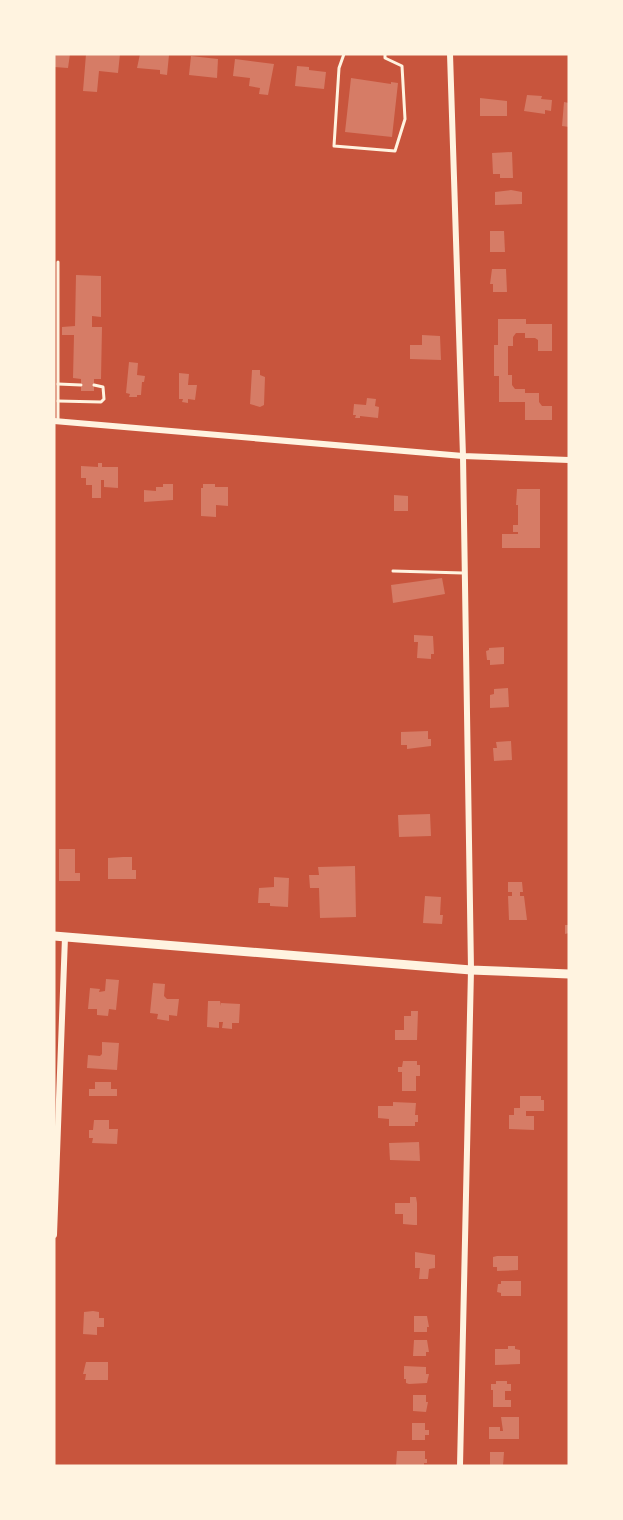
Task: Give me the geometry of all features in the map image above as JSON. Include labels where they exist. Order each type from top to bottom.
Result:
[{"type":"main road","points":[[54,936],[471,970],[569,974]]},
{"type":"street","points":[[450,54],[463,456],[471,970],[460,1466]]},
{"type":"street","points":[[56,421],[463,456],[569,460]]},
{"type":"street","points":[[54,1235],[65,937]]},
{"type":"lane","points":[[344,54],[339,68],[334,146],[395,151],[405,119],[402,66],[385,58],[385,54]]},
{"type":"lane","points":[[56,421],[58,262]]},
{"type":"lane","points":[[58,384],[81,385]]},
{"type":"lane","points":[[58,401],[101,402],[104,399],[103,387],[94,385]]},
{"type":"lane","points":[[393,571],[465,573]]},
{"type":"building","points":[[54,54],[70,54],[68,68],[54,67]]},
{"type":"building","points":[[86,54],[120,54],[118,73],[99,71],[97,92],[83,91]]},
{"type":"building","points":[[140,54],[169,55],[167,75],[160,74],[160,70],[137,68]]},
{"type":"building","points":[[191,56],[218,59],[217,78],[189,75]]},
{"type":"building","points":[[235,59],[274,64],[268,95],[259,94],[260,88],[249,86],[250,78],[233,76]]},
{"type":"building","points":[[297,66],[326,72],[324,89],[295,86]]},
{"type":"building","points":[[351,78],[398,83],[392,137],[345,132]]},
{"type":"building","points":[[527,95],[542,96],[541,99],[552,100],[551,111],[545,110],[545,114],[524,111]]},
{"type":"building","points":[[480,98],[507,101],[507,116],[480,116]]},
{"type":"building","points":[[564,102],[569,103],[569,127],[562,126]]},
{"type":"building","points":[[512,152],[513,178],[500,178],[500,174],[493,174],[492,153]]},
{"type":"building","points":[[511,190],[522,192],[522,204],[495,205],[495,192]]},
{"type":"building","points":[[490,231],[504,231],[505,252],[490,252]]},
{"type":"building","points":[[492,269],[506,269],[507,292],[493,292],[493,284],[490,284]]},
{"type":"building","points":[[76,275],[101,276],[101,317],[92,316],[92,327],[102,327],[101,379],[94,379],[94,391],[81,391],[81,379],[73,378],[74,335],[62,335],[62,327],[75,326]]},
{"type":"building","points":[[498,319],[526,319],[526,324],[552,324],[552,351],[538,351],[538,340],[525,338],[525,333],[516,333],[513,337],[513,346],[508,346],[508,375],[512,375],[512,385],[515,389],[525,389],[525,393],[539,393],[539,402],[542,406],[552,406],[552,420],[525,420],[525,402],[499,402],[499,376],[494,376],[494,345],[498,345]]},
{"type":"building","points":[[422,335],[440,336],[441,360],[410,359],[410,345],[422,345]]},
{"type":"building","points":[[129,362],[138,363],[137,375],[145,376],[141,395],[137,397],[129,397],[130,394],[126,393]]},
{"type":"building","points":[[252,370],[260,370],[260,375],[265,377],[264,405],[260,407],[250,404]]},
{"type":"building","points":[[179,373],[189,374],[188,385],[197,385],[195,400],[188,399],[188,403],[179,399]]},
{"type":"building","points":[[367,398],[376,399],[375,406],[379,407],[378,418],[360,416],[360,418],[355,418],[354,404],[366,405]]},
{"type":"building","points":[[98,463],[102,463],[102,467],[118,467],[118,488],[104,487],[104,480],[101,480],[101,498],[92,498],[92,485],[86,485],[86,478],[81,478],[81,466],[98,467]]},
{"type":"building","points":[[163,484],[173,484],[173,500],[144,502],[144,490],[156,491],[156,487],[163,487]]},
{"type":"building","points":[[203,484],[228,487],[228,506],[216,505],[216,517],[201,516]]},
{"type":"building","points":[[517,489],[540,489],[540,548],[502,548],[502,534],[518,534],[518,532],[513,532],[513,525],[518,525]]},
{"type":"building","points":[[394,495],[408,496],[408,511],[394,511]]},
{"type":"building","points":[[442,578],[445,594],[393,603],[391,585]]},
{"type":"building","points":[[414,635],[433,636],[434,654],[431,654],[431,659],[417,658],[418,642],[414,642]]},
{"type":"building","points":[[504,647],[504,664],[490,665],[486,651],[489,648]]},
{"type":"building","points":[[508,688],[509,707],[490,708],[490,695],[494,694],[494,689]]},
{"type":"building","points":[[428,731],[431,746],[407,749],[407,745],[401,745],[401,732]]},
{"type":"building","points":[[511,741],[512,760],[494,761],[493,748],[497,748],[496,742]]},
{"type":"building","points":[[430,814],[431,836],[399,837],[398,815]]},
{"type":"building","points":[[59,849],[75,849],[75,873],[80,873],[80,881],[59,881]]},
{"type":"building","points":[[132,857],[132,870],[136,870],[136,879],[108,879],[108,858]]},
{"type":"building","points":[[355,866],[356,917],[320,918],[319,888],[310,888],[309,875],[319,875],[318,867]]},
{"type":"building","points":[[274,877],[289,878],[288,907],[258,903],[259,888],[274,887]]},
{"type":"building","points":[[508,882],[522,882],[523,892],[520,892],[520,896],[524,896],[527,920],[509,920],[508,896],[512,896],[512,892],[508,892]]},
{"type":"building","points":[[425,896],[441,897],[442,924],[423,923]]},
{"type":"building","points":[[565,925],[569,925],[569,933],[565,934]]},
{"type":"building","points":[[106,979],[119,980],[116,1010],[109,1009],[108,1016],[97,1015],[97,1009],[88,1009],[90,988],[100,989],[99,992],[105,991]]},
{"type":"building","points":[[153,983],[165,984],[164,996],[167,999],[179,999],[177,1016],[169,1015],[169,1021],[157,1019],[158,1014],[150,1013]]},
{"type":"building","points":[[208,1001],[220,1001],[221,1006],[221,1003],[240,1004],[239,1023],[232,1023],[232,1029],[222,1028],[223,1022],[219,1022],[219,1028],[207,1027]]},
{"type":"building","points":[[411,1011],[418,1011],[417,1040],[395,1040],[395,1030],[404,1030],[404,1016],[411,1016]]},
{"type":"building","points":[[102,1042],[119,1043],[117,1070],[87,1068],[88,1055],[100,1056],[102,1054]]},
{"type":"building","points":[[403,1061],[417,1061],[417,1065],[420,1065],[420,1076],[416,1076],[416,1091],[402,1091],[402,1072],[398,1072],[398,1067],[402,1067]]},
{"type":"building","points":[[95,1082],[111,1082],[111,1089],[117,1089],[117,1096],[89,1096],[89,1089],[95,1089]]},
{"type":"building","points":[[520,1096],[541,1096],[541,1100],[544,1100],[544,1111],[526,1111],[526,1116],[534,1116],[534,1130],[509,1129],[509,1115],[514,1115],[514,1108],[520,1108]]},
{"type":"building","points":[[393,1102],[416,1103],[415,1115],[418,1115],[418,1122],[415,1122],[415,1126],[389,1126],[389,1119],[378,1118],[378,1106],[393,1106]]},
{"type":"building","points":[[94,1120],[109,1120],[109,1129],[118,1129],[117,1144],[92,1143],[93,1138],[89,1138],[89,1130],[93,1130]]},
{"type":"building","points":[[419,1142],[420,1161],[390,1160],[389,1143]]},
{"type":"building","points":[[410,1197],[416,1197],[417,1225],[403,1224],[403,1214],[395,1214],[395,1203],[410,1203]]},
{"type":"building","points":[[415,1252],[435,1255],[435,1268],[429,1269],[428,1279],[419,1279],[420,1268],[415,1268]]},
{"type":"building","points":[[518,1256],[518,1270],[497,1271],[497,1267],[493,1267],[493,1257]]},
{"type":"building","points":[[501,1281],[521,1281],[521,1296],[501,1296],[501,1293],[497,1292]]},
{"type":"building","points":[[84,1312],[99,1312],[99,1318],[104,1318],[104,1327],[97,1327],[97,1335],[83,1334]]},
{"type":"building","points":[[414,1316],[427,1316],[429,1327],[427,1327],[427,1332],[414,1332]]},
{"type":"building","points":[[414,1340],[427,1340],[429,1352],[426,1352],[426,1356],[413,1356]]},
{"type":"building","points":[[508,1346],[515,1346],[515,1349],[520,1350],[520,1364],[495,1365],[495,1349],[508,1349]]},
{"type":"building","points":[[86,1362],[108,1362],[108,1380],[85,1380],[86,1374],[83,1374]]},
{"type":"building","points":[[404,1366],[426,1367],[426,1374],[429,1374],[427,1383],[406,1383]]},
{"type":"building","points":[[496,1381],[507,1381],[507,1384],[511,1384],[511,1391],[505,1391],[505,1400],[511,1400],[511,1407],[493,1407],[491,1384],[496,1384]]},
{"type":"building","points":[[413,1395],[426,1395],[426,1402],[428,1402],[426,1412],[413,1411]]},
{"type":"building","points":[[501,1417],[519,1417],[519,1439],[489,1439],[489,1427],[500,1427],[500,1431],[503,1431]]},
{"type":"building","points":[[412,1423],[425,1423],[425,1430],[429,1430],[429,1435],[425,1435],[425,1440],[412,1440]]},
{"type":"building","points":[[397,1451],[425,1451],[427,1463],[424,1463],[424,1466],[396,1466]]},
{"type":"building","points":[[490,1452],[504,1452],[503,1466],[490,1466]]}]
